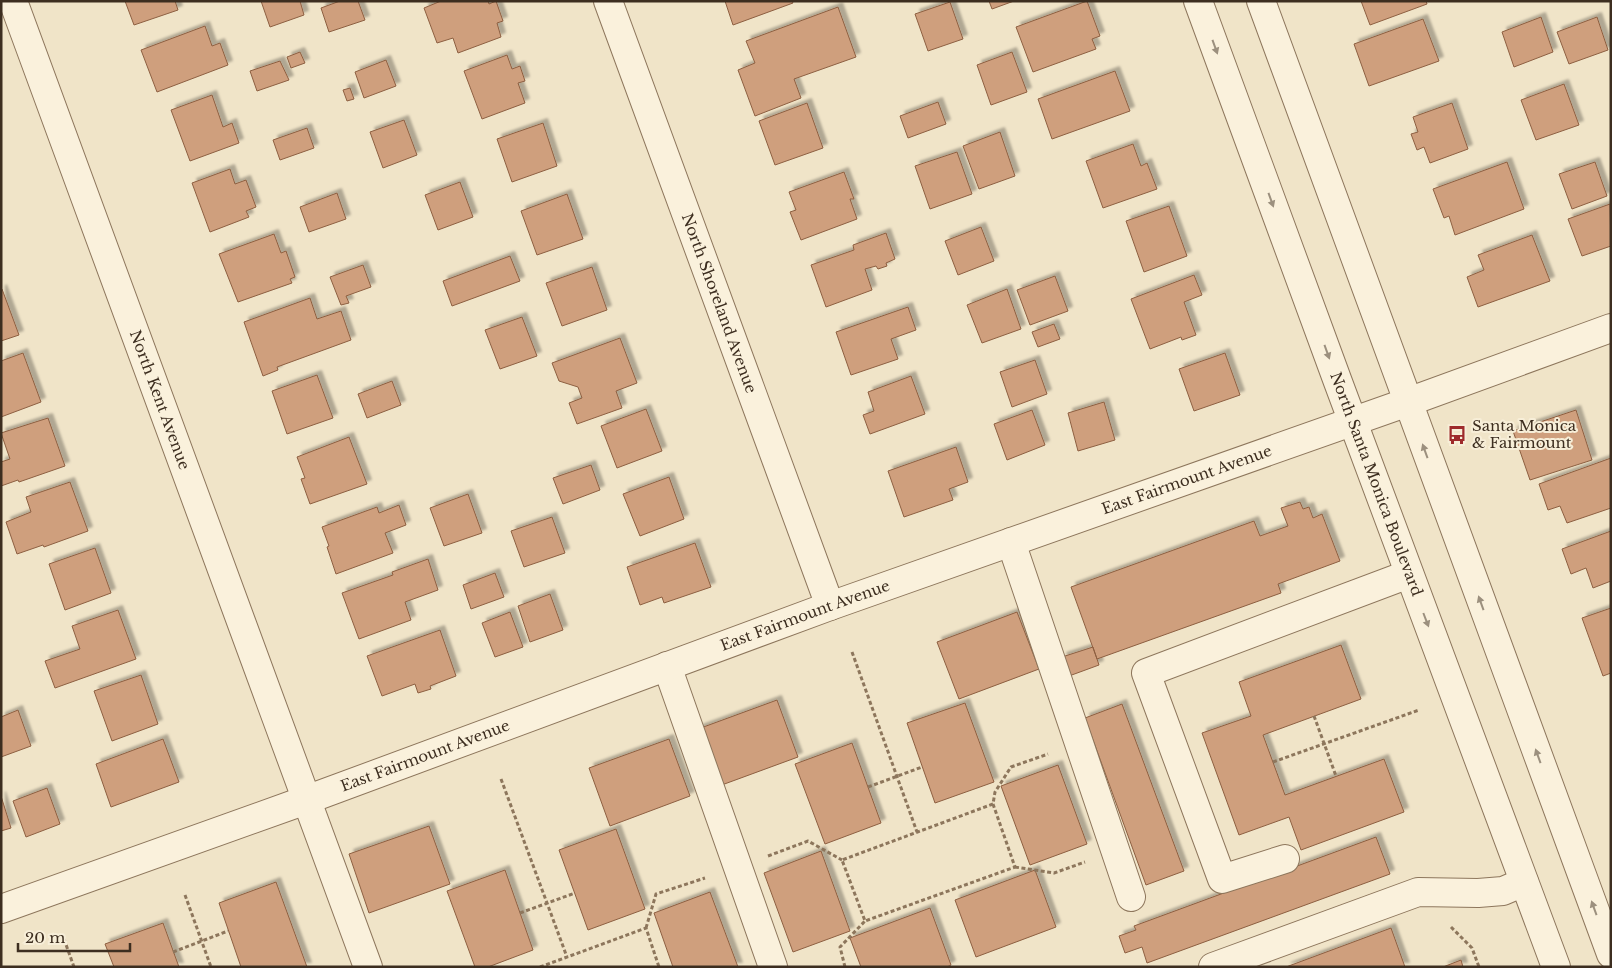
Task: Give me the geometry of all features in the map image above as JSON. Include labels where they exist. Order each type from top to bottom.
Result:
[{"type":"street","name":"North Kent Avenue","points":[[13,1],[368,967]]},
{"type":"street","name":"North Shoreland Avenue","points":[[608,1],[830,606]]},
{"type":"street","name":"North Santa Monica Boulevard","points":[[1198,1],[1352,421],[1556,967]]},
{"type":"street","points":[[1261,1],[1611,954]]},
{"type":"street","name":"East Fairmount Avenue","points":[[1,909],[306,800],[830,606],[1408,402],[1611,328]]},
{"type":"street","points":[[1010,542],[1131,897]]},
{"type":"street","points":[[1284,859],[1222,879],[1146,672],[1409,574]]},
{"type":"street","points":[[667,666],[774,967]]},
{"type":"street","points":[[1214,967],[1418,892],[1478,893],[1503,891],[1524,882]]},
{"type":"path","points":[[852,652],[917,832]]},
{"type":"path","points":[[1273,762],[1419,710]]},
{"type":"path","points":[[1314,716],[1336,776]]},
{"type":"path","points":[[1015,867],[993,804],[996,792],[1011,768],[1079,742]]},
{"type":"path","points":[[868,787],[922,766]]},
{"type":"path","points":[[501,780],[567,956]]},
{"type":"path","points":[[842,860],[993,804]]},
{"type":"path","points":[[659,967],[646,928],[656,894],[738,867],[808,841],[842,860],[865,921]]},
{"type":"path","points":[[845,967],[840,947],[865,921],[1015,867],[1054,873],[1116,851]]},
{"type":"path","points":[[520,914],[574,893]]},
{"type":"path","points":[[185,895],[211,967]]},
{"type":"path","points":[[540,967],[646,928]]},
{"type":"path","points":[[173,952],[228,931]]},
{"type":"path","points":[[64,939],[74,967]]},
{"type":"building","points":[[125,1],[175,1],[178,10],[134,25]]},
{"type":"building","points":[[261,1],[300,1],[304,15],[270,27]]},
{"type":"building","points":[[340,1],[358,1],[365,20],[329,32],[321,8]]},
{"type":"building","points":[[441,1],[488,1],[489,4],[496,1],[503,21],[497,23],[501,37],[458,53],[453,38],[437,43],[424,8]]},
{"type":"building","points":[[725,1],[792,1],[793,3],[733,25]]},
{"type":"building","points":[[989,1],[1014,1],[992,9]]},
{"type":"building","points":[[1087,1],[1100,36],[1092,39],[1096,49],[1033,72],[1016,27]]},
{"type":"building","points":[[1361,1],[1426,1],[1427,4],[1370,25]]},
{"type":"building","points":[[950,2],[963,39],[928,51],[915,14]]},
{"type":"building","points":[[838,7],[856,57],[794,79],[801,98],[755,116],[738,70],[755,63],[746,41]]},
{"type":"building","points":[[1541,17],[1553,52],[1514,67],[1502,32]]},
{"type":"building","points":[[1597,17],[1608,50],[1569,64],[1557,32]]},
{"type":"building","points":[[1423,19],[1439,61],[1369,86],[1354,44]]},
{"type":"building","points":[[205,26],[212,46],[220,43],[228,65],[157,92],[141,50]]},
{"type":"building","points":[[300,52],[305,63],[291,68],[287,57]]},
{"type":"building","points":[[1012,52],[1027,92],[991,105],[977,65]]},
{"type":"building","points":[[507,55],[512,69],[520,66],[525,81],[518,83],[525,103],[482,119],[464,71]]},
{"type":"building","points":[[386,60],[396,86],[364,98],[355,72]]},
{"type":"building","points":[[280,61],[289,80],[257,91],[250,71]]},
{"type":"building","points":[[1115,71],[1130,111],[1052,139],[1038,99]]},
{"type":"building","points":[[1564,84],[1579,125],[1536,140],[1521,100]]},
{"type":"building","points":[[350,88],[354,99],[347,101],[343,90]]},
{"type":"building","points":[[212,95],[223,127],[232,123],[239,143],[190,161],[171,110]]},
{"type":"building","points":[[938,102],[946,124],[908,138],[900,116]]},
{"type":"building","points":[[807,103],[823,148],[775,165],[759,121]]},
{"type":"building","points":[[1452,103],[1468,149],[1430,163],[1424,147],[1417,150],[1411,134],[1418,132],[1413,117]]},
{"type":"building","points":[[404,120],[417,155],[383,168],[370,132]]},
{"type":"building","points":[[543,123],[557,166],[512,182],[497,139]]},
{"type":"building","points":[[307,128],[314,148],[280,160],[273,140]]},
{"type":"building","points":[[1000,132],[1015,176],[979,189],[963,146]]},
{"type":"building","points":[[1133,144],[1141,166],[1147,163],[1157,189],[1103,208],[1086,161]]},
{"type":"building","points":[[957,152],[972,194],[930,209],[915,166]]},
{"type":"building","points":[[1507,162],[1524,209],[1455,235],[1449,216],[1444,218],[1433,189]]},
{"type":"building","points":[[1595,162],[1607,196],[1572,209],[1559,174]]},
{"type":"building","points":[[230,169],[235,184],[246,180],[256,207],[246,211],[249,217],[210,232],[192,183]]},
{"type":"building","points":[[844,172],[854,199],[850,199],[857,219],[801,240],[790,212],[796,210],[789,192]]},
{"type":"building","points":[[460,182],[473,217],[438,230],[425,195]]},
{"type":"building","points":[[337,193],[346,219],[309,232],[300,207]]},
{"type":"building","points":[[567,194],[583,239],[537,255],[521,211]]},
{"type":"building","points":[[1610,204],[1611,246],[1582,256],[1568,219]]},
{"type":"building","points":[[1169,206],[1187,256],[1144,272],[1126,221]]},
{"type":"building","points":[[981,227],[994,261],[958,275],[945,241]]},
{"type":"building","points":[[886,233],[895,259],[886,263],[887,266],[878,269],[876,266],[865,269],[872,290],[826,307],[811,265],[854,250],[853,245]]},
{"type":"building","points":[[274,234],[281,253],[286,251],[295,277],[290,279],[292,283],[238,302],[219,254]]},
{"type":"building","points":[[1532,235],[1550,281],[1478,307],[1467,277],[1484,270],[1478,255]]},
{"type":"building","points":[[510,256],[520,281],[452,306],[443,281]]},
{"type":"building","points":[[363,265],[371,287],[346,296],[349,303],[341,305],[330,277]]},
{"type":"building","points":[[592,267],[607,310],[562,326],[546,283]]},
{"type":"building","points":[[1194,275],[1202,295],[1184,302],[1196,335],[1182,340],[1181,337],[1150,349],[1131,299]]},
{"type":"building","points":[[1055,276],[1068,311],[1030,325],[1017,290]]},
{"type":"building","points":[[1007,289],[1021,329],[982,343],[967,305]]},
{"type":"building","points":[[1,290],[19,335],[1,341]]},
{"type":"building","points":[[310,298],[317,319],[341,311],[351,340],[277,367],[278,370],[263,376],[244,322]]},
{"type":"building","points":[[908,307],[916,330],[891,339],[898,359],[851,375],[836,332]]},
{"type":"building","points":[[522,317],[537,356],[500,369],[485,330]]},
{"type":"building","points":[[1054,324],[1060,339],[1038,347],[1032,332]]},
{"type":"building","points":[[620,338],[637,383],[616,391],[622,408],[577,424],[569,403],[582,398],[578,387],[559,381],[552,363]]},
{"type":"building","points":[[23,353],[41,402],[1,417],[1,361]]},
{"type":"building","points":[[1225,353],[1240,395],[1194,411],[1179,369]]},
{"type":"building","points":[[1035,360],[1047,394],[1012,407],[1000,372]]},
{"type":"building","points":[[317,375],[333,418],[287,434],[272,391]]},
{"type":"building","points":[[911,376],[925,414],[870,434],[863,415],[874,411],[868,392]]},
{"type":"building","points":[[392,381],[401,405],[367,418],[358,394]]},
{"type":"building","points":[[1104,402],[1115,440],[1078,451],[1068,413]]},
{"type":"building","points":[[646,409],[662,451],[617,468],[601,426]]},
{"type":"building","points":[[1032,410],[1045,445],[1007,460],[994,424]]},
{"type":"building","points":[[1576,410],[1592,460],[1530,480],[1513,431]]},
{"type":"building","points":[[48,418],[65,466],[19,482],[18,480],[1,486],[1,462],[10,459],[1,433]]},
{"type":"building","points":[[349,437],[367,484],[310,504],[301,479],[305,478],[297,457]]},
{"type":"building","points":[[956,447],[968,482],[949,489],[953,500],[904,517],[888,471]]},
{"type":"building","points":[[1611,458],[1611,508],[1567,523],[1560,506],[1548,510],[1539,484]]},
{"type":"building","points":[[591,465],[600,490],[563,504],[553,478]]},
{"type":"building","points":[[669,477],[684,519],[640,536],[623,494]]},
{"type":"building","points":[[70,482],[88,531],[44,547],[43,545],[17,554],[6,522],[31,512],[26,497]]},
{"type":"building","points":[[468,494],[482,533],[444,546],[430,508]]},
{"type":"building","points":[[1300,502],[1303,509],[1309,507],[1313,518],[1322,514],[1340,561],[1278,584],[1281,593],[1097,659],[1071,587],[1254,521],[1260,536],[1288,526],[1281,508]]},
{"type":"building","points":[[399,505],[406,525],[385,533],[393,553],[336,574],[322,527],[377,507],[379,513]]},
{"type":"building","points":[[552,517],[565,553],[524,567],[511,531]]},
{"type":"building","points":[[1611,531],[1611,581],[1593,588],[1586,568],[1571,574],[1562,549]]},
{"type":"building","points":[[695,543],[711,587],[664,603],[662,597],[640,605],[627,567]]},
{"type":"building","points":[[95,548],[111,593],[65,610],[49,564]]},
{"type":"building","points":[[428,559],[438,590],[405,602],[411,620],[359,639],[342,593],[393,575],[392,572]]},
{"type":"building","points":[[495,573],[504,597],[471,609],[463,585]]},
{"type":"building","points":[[550,594],[563,630],[530,642],[518,606]]},
{"type":"building","points":[[1611,608],[1611,673],[1603,676],[1582,618]]},
{"type":"building","points":[[118,610],[136,659],[55,688],[45,661],[80,649],[72,626]]},
{"type":"building","points":[[510,612],[523,647],[495,657],[482,623]]},
{"type":"building","points":[[1017,612],[1039,669],[959,699],[937,642]]},
{"type":"building","points":[[440,630],[456,676],[430,686],[431,689],[418,693],[415,684],[382,696],[367,656]]},
{"type":"building","points":[[1341,645],[1361,699],[1263,735],[1285,795],[1384,759],[1404,812],[1301,850],[1289,817],[1239,835],[1202,733],[1251,716],[1239,682]]},
{"type":"building","points":[[1093,647],[1099,665],[1069,676],[1062,657]]},
{"type":"building","points":[[141,675],[158,724],[112,741],[94,691]]},
{"type":"building","points":[[777,700],[798,757],[719,786],[698,729]]},
{"type":"building","points":[[965,703],[994,782],[935,803],[907,723]]},
{"type":"building","points":[[1122,704],[1184,871],[1146,885],[1085,718]]},
{"type":"building","points":[[18,710],[31,746],[1,757],[1,717]]},
{"type":"building","points":[[163,739],[179,782],[111,807],[96,764]]},
{"type":"building","points":[[669,739],[690,796],[610,826],[589,768]]},
{"type":"building","points":[[852,743],[881,823],[825,844],[795,764]]},
{"type":"building","points":[[1058,765],[1087,844],[1030,865],[1001,786]]},
{"type":"building","points":[[47,788],[60,824],[26,837],[13,801]]},
{"type":"building","points":[[1,796],[11,828],[1,831]]},
{"type":"building","points":[[429,826],[450,884],[369,913],[349,854]]},
{"type":"building","points":[[616,829],[645,909],[588,930],[559,850]]},
{"type":"building","points":[[1376,837],[1390,874],[1147,963],[1142,947],[1125,953],[1119,936],[1136,930],[1134,926]]},
{"type":"building","points":[[821,851],[850,931],[793,952],[764,873]]},
{"type":"building","points":[[505,870],[533,950],[488,967],[475,967],[447,891]]},
{"type":"building","points":[[1035,870],[1056,927],[976,957],[955,900]]},
{"type":"building","points":[[276,882],[307,967],[241,967],[219,903]]},
{"type":"building","points":[[710,892],[738,967],[673,967],[654,913]]},
{"type":"building","points":[[930,908],[951,965],[947,967],[861,967],[850,938]]},
{"type":"building","points":[[163,923],[179,967],[114,967],[105,944]]},
{"type":"building","points":[[1391,928],[1405,967],[1286,967]]},
{"type":"building","points":[[1461,960],[1463,967],[1443,967]]},
{"type":"place","name":"Santa Monica & Fairmount","points":[[1457,435]]}]
